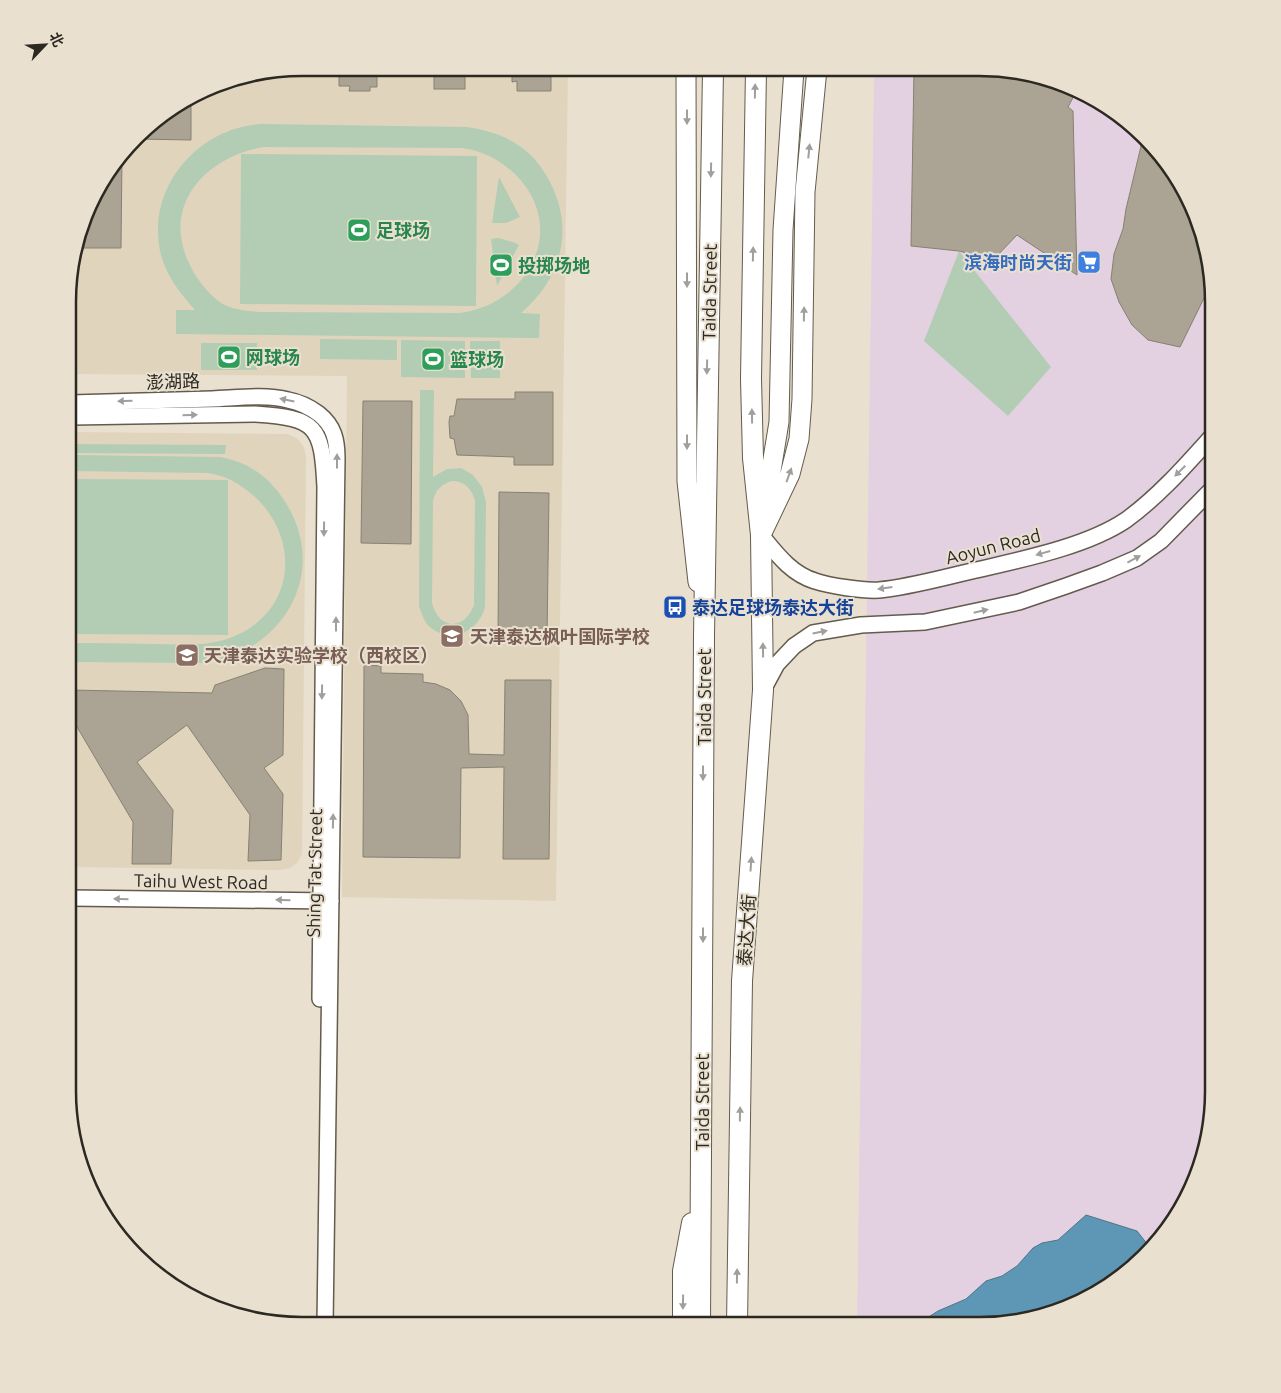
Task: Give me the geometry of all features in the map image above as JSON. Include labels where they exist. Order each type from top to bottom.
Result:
[{"type":"highway","name":"Taida Street","points":[[700,1317],[704,636],[713,76]]},
{"type":"highway","points":[[756,76],[751,379],[753,458],[761,535]]},
{"type":"highway","name":"泰达大街","points":[[737,1317],[742,981],[763,690],[761,535]]},
{"type":"highway","points":[[682,1317],[684,1271],[689,1236],[702,1185]]},
{"type":"main road","points":[[686,76],[687,481],[704,636]]},
{"type":"main road","points":[[761,535],[779,422],[783,230],[794,76]]},
{"type":"main road","points":[[761,535],[790,474],[798,439],[802,399],[805,192],[817,76]]},
{"type":"street","name":"澎湖路","points":[[76,403],[270,398],[288,400],[302,405],[318,413],[329,424]]},
{"type":"street","name":"澎湖路","points":[[76,417],[255,414],[289,417],[303,421],[314,430]]},
{"type":"street","name":"Shing Tat Street","points":[[315,1317],[337,458],[337,443],[329,424]]},
{"type":"street","name":"Shing Tat Street","points":[[314,430],[321,444],[324,458],[325,487],[327,901],[325,1317]]},
{"type":"street","name":"Aoyun Road","points":[[761,535],[790,568],[814,581],[877,590],[925,582],[1047,553],[1100,534],[1126,520],[1154,497],[1205,444]]},
{"type":"street","points":[[763,690],[777,664],[794,646],[813,633],[861,625],[925,622],[1019,602],[1066,586],[1137,558],[1161,541],[1205,496]]},
{"type":"street","name":"Taihu West Road","points":[[76,898],[327,901]]},
{"type":"shaded area","name":"天津泰达枫叶国际学校","points":[[302,76],[568,76],[556,901],[342,897],[347,376],[76,374],[78,272],[88,229],[106,189],[114,177],[142,142],[177,114],[216,93],[244,84],[272,78]]},
{"type":"shaded area","points":[[874,76],[979,76],[1009,78],[1052,88],[1092,106],[1139,142],[1175,189],[1193,229],[1203,272],[1205,302],[1205,1091],[1203,1121],[1193,1164],[1175,1204],[1167,1216],[1139,1251],[1092,1287],[1052,1305],[1009,1315],[979,1317],[857,1317]]},
{"type":"shaded area","name":"天津泰达实验学校（西校区）","points":[[76,432],[288,434],[298,439],[304,447],[306,457],[302,854],[297,863],[290,868],[279,870],[76,867]]},
{"type":"green space","points":[[261,124],[467,127],[495,134],[521,147],[535,160],[549,180],[559,204],[562,221],[562,238],[554,271],[534,300],[521,313],[540,314],[539,338],[176,334],[176,310],[195,310],[175,284],[161,255],[158,231],[161,208],[168,186],[181,167],[197,150],[216,137],[237,128]],"holes":[[[263,147],[462,148],[477,151],[491,157],[516,175],[532,196],[539,218],[540,240],[533,261],[522,280],[505,295],[484,307],[460,313],[261,312],[240,310],[221,303],[206,290],[188,261],[181,240],[181,220],[186,202],[195,186],[208,172],[224,161],[243,152]]]},
{"type":"green space","name":"足球场","points":[[241,154],[477,156],[476,306],[240,304]]},
{"type":"green space","name":"投掷场地","points":[[499,177],[520,217],[506,223],[492,223]]},
{"type":"green space","name":"投掷场地","points":[[498,238],[519,245],[497,286],[491,239]]},
{"type":"green space","points":[[959,251],[1051,367],[1008,416],[924,341]]},
{"type":"green space","points":[[320,339],[397,340],[397,360],[320,359]]},
{"type":"green space","name":"篮球场","points":[[401,340],[465,341],[465,378],[401,377]]},
{"type":"green space","name":"篮球场","points":[[470,341],[500,341],[500,378],[471,378]]},
{"type":"green space","name":"网球场","points":[[201,343],[257,343],[257,370],[201,370]]},
{"type":"green space","points":[[420,390],[434,390],[433,477],[447,469],[461,468],[473,475],[482,487],[486,502],[485,607],[477,623],[470,629],[463,633],[447,635],[438,632],[428,625],[423,618],[419,606]],"holes":[[[457,481],[467,487],[475,501],[474,605],[464,619],[452,624],[440,618],[435,612],[432,603],[433,501],[435,494],[442,486],[448,482]]]},
{"type":"green space","points":[[76,444],[226,445],[225,454],[76,453]]},
{"type":"green space","points":[[76,455],[220,457],[240,462],[264,477],[284,500],[297,527],[303,554],[300,580],[292,604],[277,626],[256,643],[232,656],[203,663],[76,662],[76,643],[205,644],[237,635],[257,623],[271,608],[280,590],[285,571],[284,551],[279,532],[269,513],[254,496],[232,481],[207,473],[76,471]]},
{"type":"green space","points":[[76,479],[228,480],[228,635],[76,634]]},
{"type":"water","points":[[1086,1215],[1137,1231],[1146,1243],[1128,1261],[1092,1287],[1052,1305],[1009,1315],[929,1317],[966,1299],[986,1281],[1002,1276],[1017,1266],[1033,1248],[1042,1243],[1058,1240]]},
{"type":"building","points":[[339,76],[377,76],[377,87],[370,87],[370,91],[349,91],[350,86],[339,86]]},
{"type":"building","points":[[434,76],[465,76],[465,89],[434,89]]},
{"type":"building","points":[[512,76],[551,76],[551,91],[517,91],[517,81],[512,82]]},
{"type":"building","points":[[914,76],[1009,78],[1052,88],[1073,97],[1068,107],[1073,111],[1077,275],[1017,235],[993,260],[959,251],[911,246]]},
{"type":"building","points":[[191,105],[191,140],[145,139]]},
{"type":"building","points":[[1141,145],[1175,189],[1193,229],[1203,272],[1205,297],[1180,347],[1148,340],[1132,325],[1119,302],[1111,279],[1114,254],[1123,229]]},
{"type":"building","points":[[122,166],[121,248],[83,248],[93,216],[106,189]]},
{"type":"building","points":[[515,392],[553,392],[553,465],[514,465],[514,457],[457,455],[454,439],[450,438],[449,422],[450,416],[454,416],[457,399],[515,399]]},
{"type":"building","points":[[363,401],[412,401],[411,544],[361,543]]},
{"type":"building","points":[[499,492],[549,493],[547,640],[498,639]]},
{"type":"building","points":[[364,665],[381,666],[381,673],[423,674],[423,682],[436,684],[450,690],[461,701],[468,715],[469,754],[504,755],[505,680],[551,680],[549,859],[503,859],[504,767],[461,768],[460,858],[363,857]]},
{"type":"building","points":[[265,668],[284,669],[283,755],[264,768],[283,794],[281,860],[248,861],[250,815],[187,725],[137,762],[173,810],[171,864],[132,864],[133,822],[76,725],[76,690],[212,693],[215,685]]},
{"type":"place","name":"足球场","points":[[359,230]]},
{"type":"place","name":"滨海时尚天街","points":[[1089,262]]},
{"type":"place","name":"投掷场地","points":[[501,265]]},
{"type":"place","name":"网球场","points":[[229,357]]},
{"type":"place","name":"篮球场","points":[[433,359]]},
{"type":"place","name":"泰达足球场泰达大街","points":[[675,607]]},
{"type":"place","name":"天津泰达枫叶国际学校","points":[[452,636]]},
{"type":"place","name":"天津泰达实验学校（西校区）","points":[[187,655]]}]
